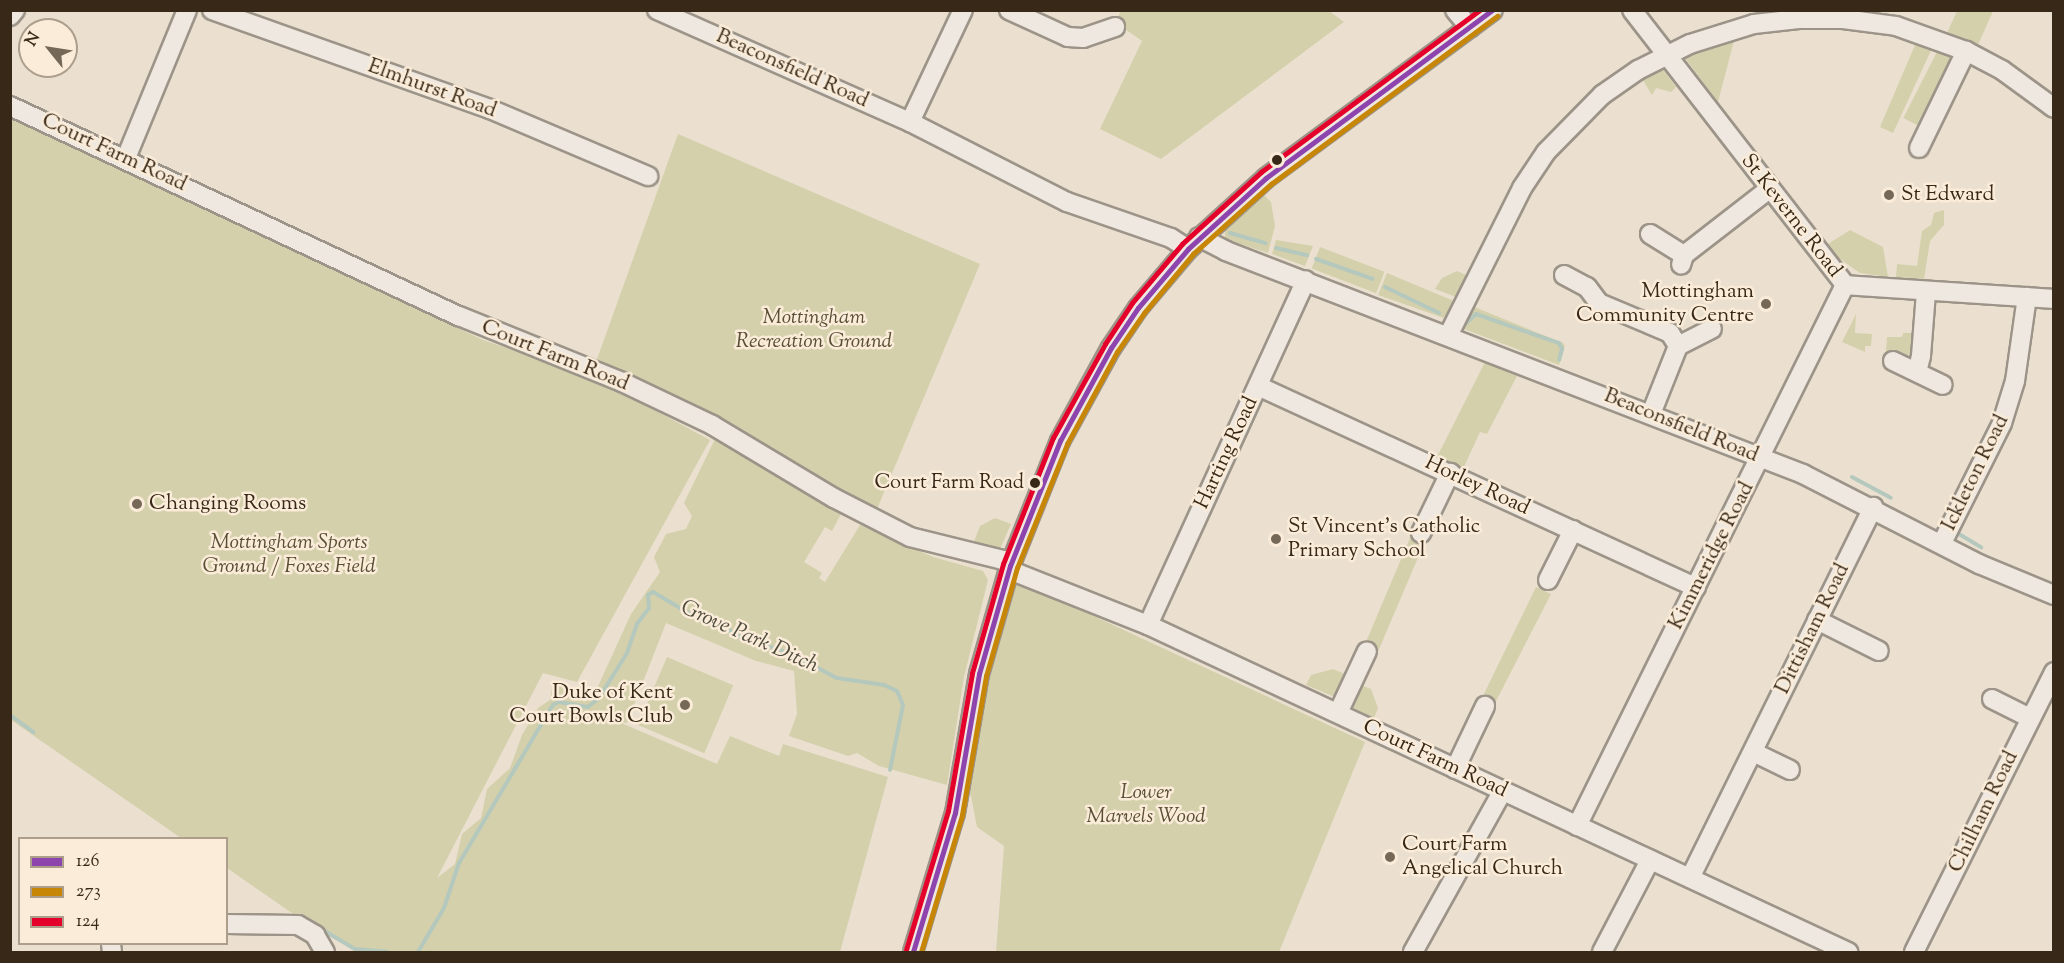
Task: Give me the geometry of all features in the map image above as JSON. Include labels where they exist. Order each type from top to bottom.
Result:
[{"type":"street","points":[[10,16],[15,10]]},
{"type":"street","points":[[126,158],[187,10]]},
{"type":"street","name":"Elmhurst Road","points":[[212,10],[490,109],[648,176]]},
{"type":"street","name":"Beaconsfield Road","points":[[657,10],[910,122],[1033,187],[1171,238],[1226,251],[1306,280],[1449,334],[1761,458],[1873,507],[2011,579],[2054,596]]},
{"type":"street","points":[[910,122],[963,10]]},
{"type":"street","points":[[1009,10],[1039,17],[1068,37],[1106,37]]},
{"type":"street","points":[[1455,10],[1470,28]]},
{"type":"street","points":[[913,952],[955,813],[979,674],[1010,566],[1043,477],[1085,392],[1138,308],[1193,243],[1266,178],[1493,10]]},
{"type":"street","name":"St Keverne Road","points":[[1632,10],[1845,285],[1926,292],[2054,298]]},
{"type":"street","points":[[1449,334],[1522,188],[1546,152],[1602,95],[1665,55],[1718,33],[1798,19],[1843,19],[1896,26],[1966,51],[2002,70],[2054,108]]},
{"type":"street","points":[[1919,148],[1966,51]]},
{"type":"street","name":"Court Farm Road","points":[[10,106],[126,158],[459,316],[622,382],[712,425],[910,537],[1003,561],[1017,573],[1148,625],[1848,952]]},
{"type":"street","points":[[1650,234],[1683,260],[1769,189]]},
{"type":"street","points":[[1564,275],[1587,287],[1599,303],[1674,339],[1712,328]]},
{"type":"street","name":"Harting Road","points":[[1148,625],[1306,280]]},
{"type":"street","name":"Kimmeridge Road","points":[[1577,826],[1845,285]]},
{"type":"street","points":[[1917,372],[1926,292]]},
{"type":"street","name":"Ickleton Road","points":[[1942,543],[2002,423],[2015,381],[2027,297]]},
{"type":"street","points":[[1651,414],[1674,339]]},
{"type":"street","points":[[1893,361],[1943,385]]},
{"type":"street","name":"Horley Road","points":[[1258,386],[1696,586]]},
{"type":"street","points":[[1421,533],[1450,473]]},
{"type":"street","name":"Dittisham Road","points":[[1690,878],[1873,507]]},
{"type":"street","points":[[1548,580],[1573,530]]},
{"type":"street","points":[[1817,620],[1880,651]]},
{"type":"street","points":[[1338,713],[1367,651]]},
{"type":"street","name":"Chilham Road","points":[[1914,952],[2054,672]]},
{"type":"street","points":[[1992,699],[2030,718]]},
{"type":"street","points":[[1455,769],[1485,706]]},
{"type":"street","points":[[1753,752],[1790,770]]},
{"type":"street","points":[[1413,952],[1503,790]]},
{"type":"street","points":[[1602,952],[1650,860]]},
{"type":"street","points":[[228,924],[298,925],[315,935],[325,952]]},
{"type":"green space","points":[[1121,11],[1329,11],[1344,22],[1161,159],[1100,129],[1142,41],[1115,22]]},
{"type":"green space","points":[[1957,11],[1993,11],[1978,45],[1947,33]]},
{"type":"green space","points":[[1735,37],[1718,102],[1685,58]]},
{"type":"green space","points":[[1918,38],[1934,44],[1893,133],[1880,127]]},
{"type":"green space","points":[[1941,44],[1955,51],[1918,125],[1903,118]]},
{"type":"green space","points":[[1661,67],[1676,87],[1671,92],[1656,88],[1652,95],[1641,77]]},
{"type":"green space","name":"Mottingham Sports Ground / Foxes Field","points":[[11,116],[483,340],[593,377],[710,440],[577,682],[543,673],[437,878],[455,864],[462,834],[481,818],[487,789],[510,768],[522,735],[538,708],[550,700],[552,689],[561,685],[576,691],[584,702],[594,695],[631,614],[660,572],[654,557],[666,534],[686,529],[692,516],[684,503],[715,439],[724,440],[841,514],[832,531],[825,527],[804,562],[822,573],[819,578],[825,582],[860,525],[933,557],[983,571],[988,580],[964,677],[947,785],[879,766],[857,753],[848,756],[789,736],[797,714],[794,671],[756,661],[666,623],[627,723],[619,722],[717,764],[730,736],[779,756],[783,744],[888,777],[840,952],[364,952],[299,918],[228,869],[228,837],[180,837],[11,720]]},
{"type":"green space","name":"Mottingham Recreation Ground","points":[[678,134],[980,264],[877,509],[714,417],[597,359]]},
{"type":"green space","points":[[1264,195],[1271,202],[1275,226],[1268,253],[1225,239],[1225,228]]},
{"type":"green space","points":[[1944,210],[1944,225],[1930,241],[1924,279],[1896,277],[1897,264],[1917,266],[1922,231],[1931,225],[1934,213]]},
{"type":"green space","points":[[1850,230],[1883,247],[1888,277],[1860,273],[1837,257],[1828,244]]},
{"type":"green space","points":[[1276,240],[1313,246],[1305,266],[1272,254]]},
{"type":"green space","points":[[1320,247],[1384,272],[1376,293],[1312,268]]},
{"type":"green space","points":[[1457,271],[1466,275],[1456,297],[1435,289],[1442,278]]},
{"type":"green space","points":[[1387,273],[1454,301],[1444,318],[1378,295]]},
{"type":"green space","points":[[1472,306],[1563,343],[1565,346],[1559,365],[1464,329]]},
{"type":"green space","points":[[1856,314],[1855,333],[1872,334],[1871,346],[1865,346],[1865,352],[1842,342]]},
{"type":"green space","points":[[1903,333],[1914,333],[1912,354],[1902,356],[1894,349],[1885,363],[1887,337],[1902,337]]},
{"type":"green space","points":[[1485,362],[1517,376],[1487,434],[1480,432],[1463,469],[1437,457]]},
{"type":"green space","points":[[995,518],[1011,524],[1001,547],[997,550],[973,544],[980,526]]},
{"type":"green space","points":[[1413,531],[1427,537],[1378,653],[1364,647]]},
{"type":"green space","name":"Lower Marvels Wood","points":[[1016,580],[1365,742],[1279,952],[996,952],[1004,846],[977,827],[971,796],[964,783],[980,689],[1009,587]]},
{"type":"green space","points":[[1536,587],[1551,594],[1493,707],[1480,702]]},
{"type":"green space","name":"Duke of Kent Court Bowls Club","points":[[667,657],[733,685],[704,753],[638,725]]},
{"type":"green space","points":[[1333,669],[1347,675],[1335,697],[1306,685],[1311,675]]},
{"type":"green space","points":[[1359,684],[1371,689],[1378,708],[1374,718],[1350,706]]},
{"type":"waterway","points":[[1230,233],[1266,243]]},
{"type":"waterway","points":[[1276,248],[1307,255]]},
{"type":"waterway","points":[[1316,259],[1373,279]]},
{"type":"waterway","points":[[1385,287],[1439,313]]},
{"type":"waterway","points":[[1465,324],[1476,314],[1559,343],[1562,349],[1559,360]]},
{"type":"waterway","points":[[1852,477],[1891,498]]},
{"type":"waterway","points":[[1959,534],[1981,547]]},
{"type":"waterway","name":"Grove Park Ditch","points":[[418,952],[444,908],[459,863],[553,705],[559,702],[588,707],[599,698],[627,653],[637,624],[649,608],[648,595],[653,592],[704,622],[717,623],[742,638],[789,653],[837,678],[884,685],[897,691],[903,705],[890,770]]},
{"type":"waterway","name":"Grove Park Ditch","points":[[10,715],[33,732]]},
{"type":"waterway","name":"Grove Park Ditch","points":[[308,921],[355,949],[387,952]]},
{"type":"transit line","name":"124","points":[[906,950],[948,811],[972,673],[1003,564],[1053,438],[1105,344],[1132,303],[1182,244],[1261,172],[1480,10]]},
{"type":"transit line","name":"126","points":[[913,952],[955,813],[979,674],[1010,566],[1060,441],[1111,348],[1138,308],[1188,249],[1266,178],[1492,10]]},
{"type":"transit line","name":"273","points":[[921,952],[962,815],[986,676],[1017,568],[1067,444],[1117,352],[1144,313],[1193,254],[1271,184],[1497,16]]},
{"type":"place","name":"St Edward","points":[[1889,195]]},
{"type":"place","name":"Mottingham Community Centre","points":[[1766,304]]},
{"type":"place","name":"Court Farm Road","points":[[1035,483]]},
{"type":"place","name":"Changing Rooms","points":[[137,504]]},
{"type":"place","name":"St Vincent's Catholic Primary School","points":[[1276,539]]},
{"type":"place","name":"Duke of Kent Court Bowls Club","points":[[685,705]]},
{"type":"place","name":"Court Farm Angelical Church","points":[[1390,857]]}]
